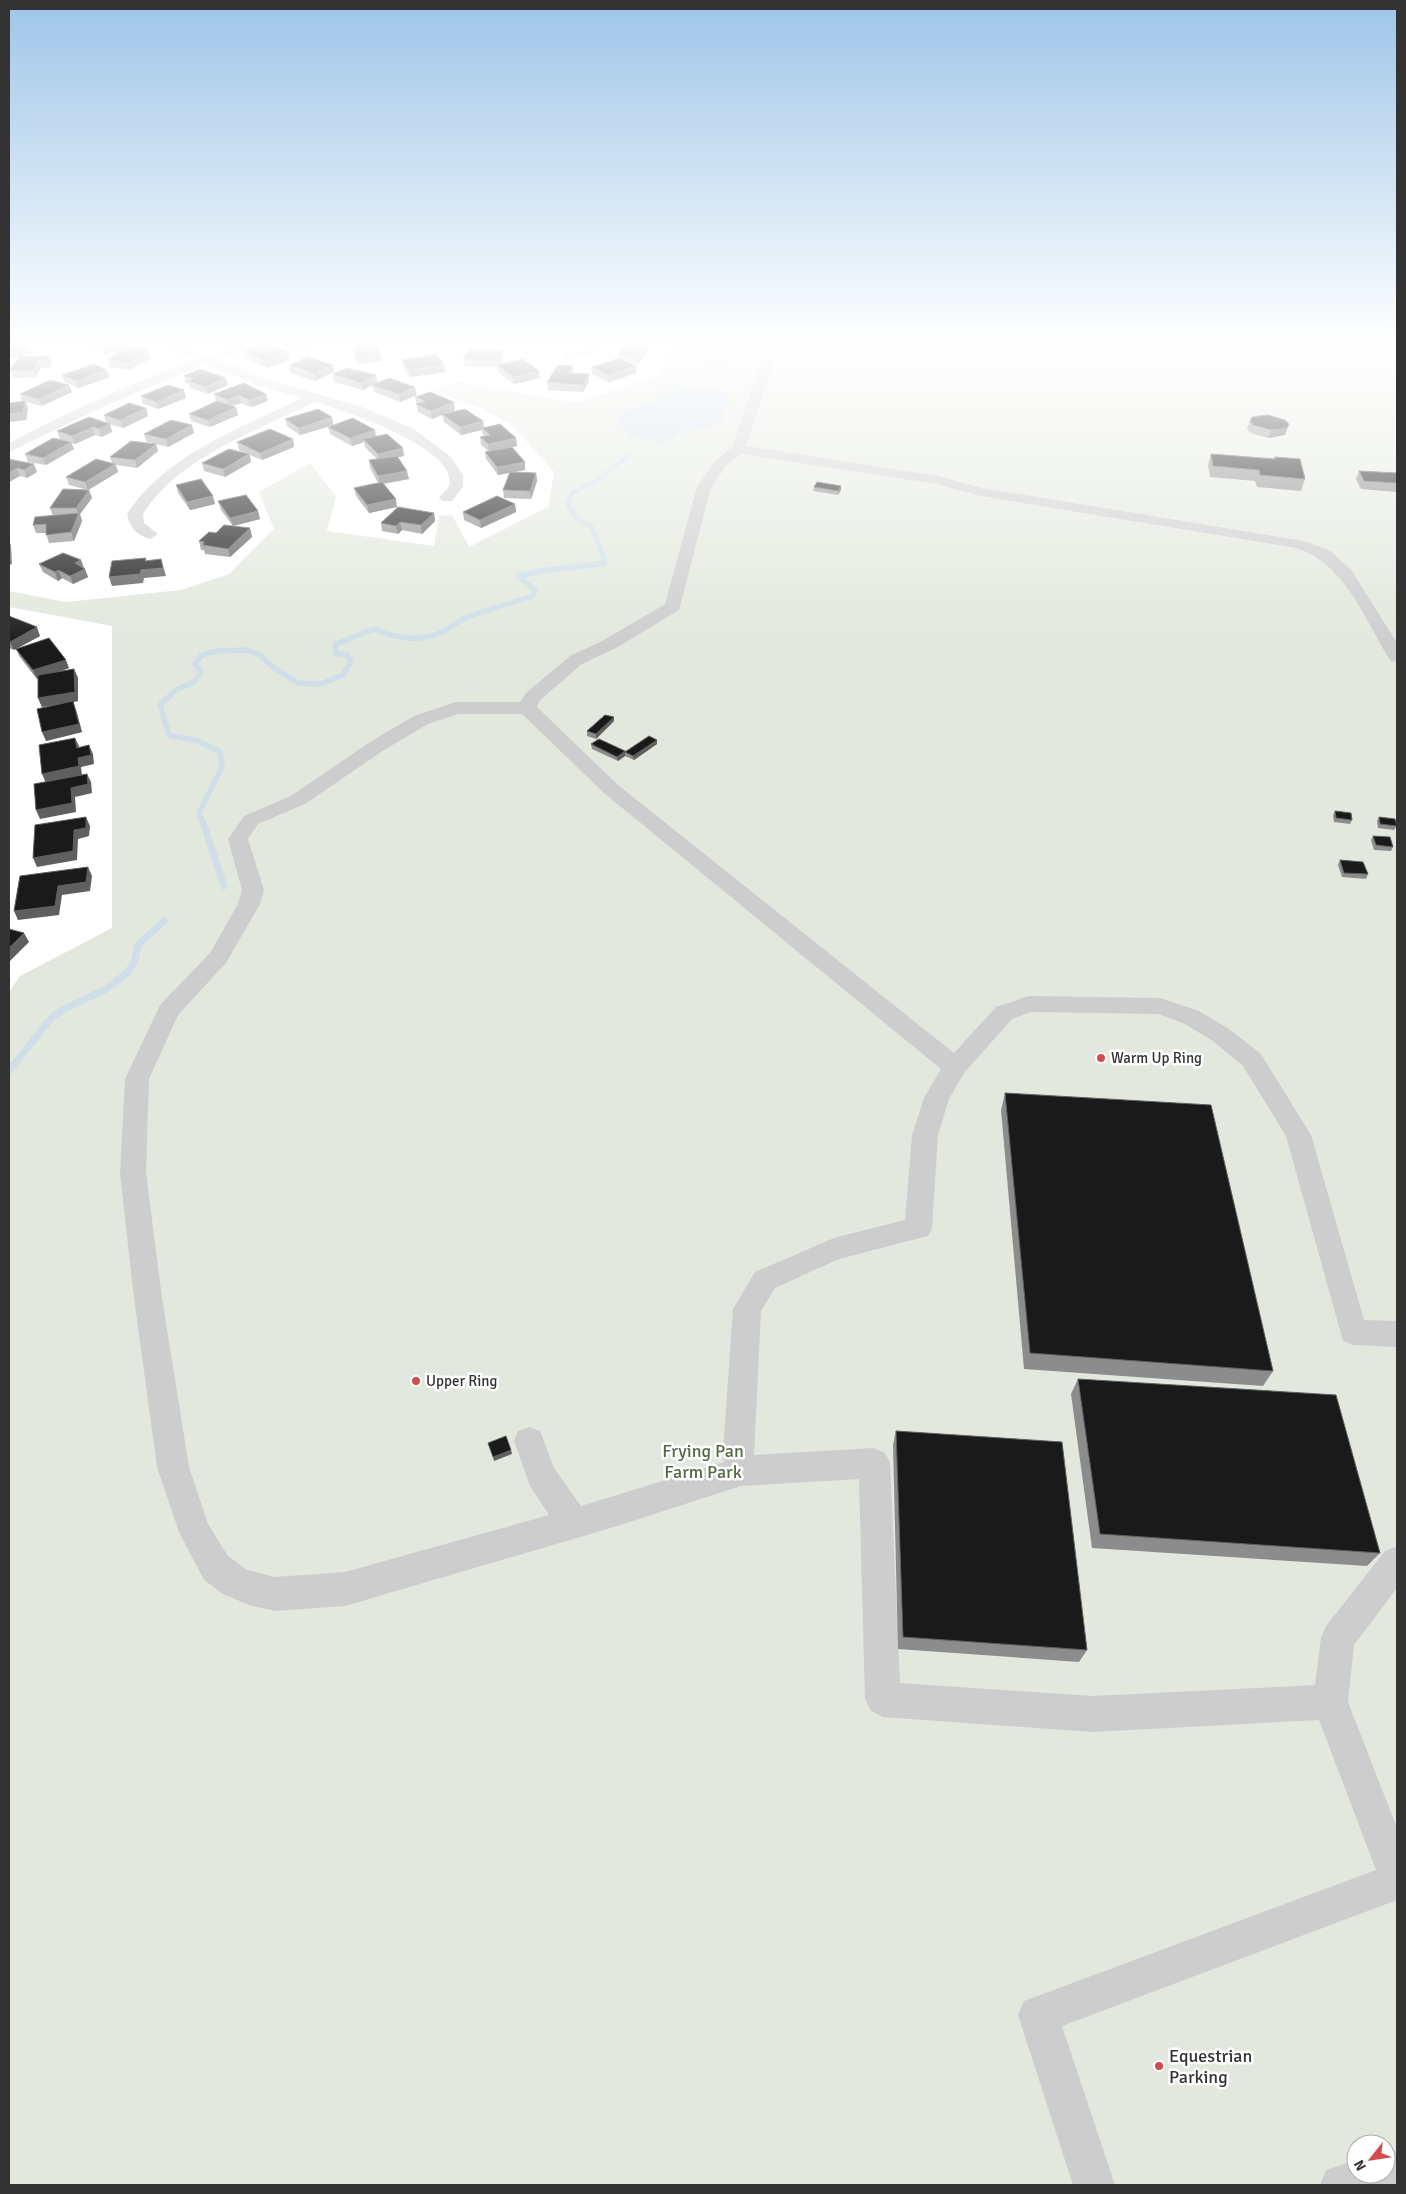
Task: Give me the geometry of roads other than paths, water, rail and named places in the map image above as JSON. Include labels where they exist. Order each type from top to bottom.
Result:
[{"type":"street","points":[[9,448],[20,442]]},
{"type":"street","points":[[150,534],[137,525],[135,514],[148,494],[166,476],[227,442]]},
{"type":"street","points":[[423,442],[445,460],[456,475],[456,486],[447,498]]},
{"type":"street","points":[[527,708],[532,697],[576,660],[610,644],[673,606],[704,487],[722,462],[738,450],[741,442]]},
{"type":"street","points":[[738,450],[938,480],[981,492],[1134,516],[1316,549],[1337,562],[1397,657]]},
{"type":"street","points":[[955,1067],[618,795],[527,708],[456,708],[422,720],[377,746],[298,800],[251,820],[238,839],[253,890],[249,904],[218,958],[168,1011],[137,1079],[133,1173],[148,1298],[173,1467],[195,1532],[216,1568],[235,1582],[249,1588],[275,1594],[315,1593],[345,1589],[574,1523],[741,1471],[874,1463],[884,1699],[1093,1714],[1330,1702]]},
{"type":"street","points":[[741,1471],[738,1451],[747,1309],[765,1280],[834,1249],[918,1228],[925,1135],[937,1098],[955,1067],[1004,1013],[1029,1004],[1160,1006],[1191,1017],[1221,1035],[1252,1060],[1298,1135],[1353,1332],[1397,1334]]},
{"type":"street","points":[[529,1441],[541,1476],[574,1523]]},
{"type":"street","points":[[1397,1562],[1338,1638],[1330,1702],[1397,1875]]},
{"type":"street","points":[[1094,2185],[1038,2015],[1397,1881]]},
{"type":"street","points":[[1341,2185],[1397,2172]]},
{"type":"waterway","points":[[602,552],[591,526],[576,518],[567,503],[572,493],[599,479],[628,456]]},
{"type":"waterway","points":[[203,823],[199,813],[222,767],[220,752],[198,741],[169,735],[160,705],[176,690],[194,682],[201,672],[195,664],[202,655],[217,651],[246,650],[260,655],[273,667],[298,683],[321,684],[343,675],[351,661],[347,655],[335,653],[336,644],[374,629],[391,635],[409,638],[435,635],[447,630],[467,617],[533,596],[535,590],[518,576],[539,571],[605,563],[601,551]]},
{"type":"waterway","points":[[203,822],[224,886]]},
{"type":"waterway","points":[[9,1071],[52,1017],[64,1009],[106,989],[128,972],[135,960],[138,945],[164,921]]},
{"type":"place","name":"Warm Up Ring","points":[[1101,1058]]},
{"type":"place","name":"Upper Ring","points":[[416,1381]]},
{"type":"place","name":"Equestrian Parking","points":[[1159,2066]]},
{"type":"park label","name":"Frying Pan Farm Park","points":[[703,1461]]}]
